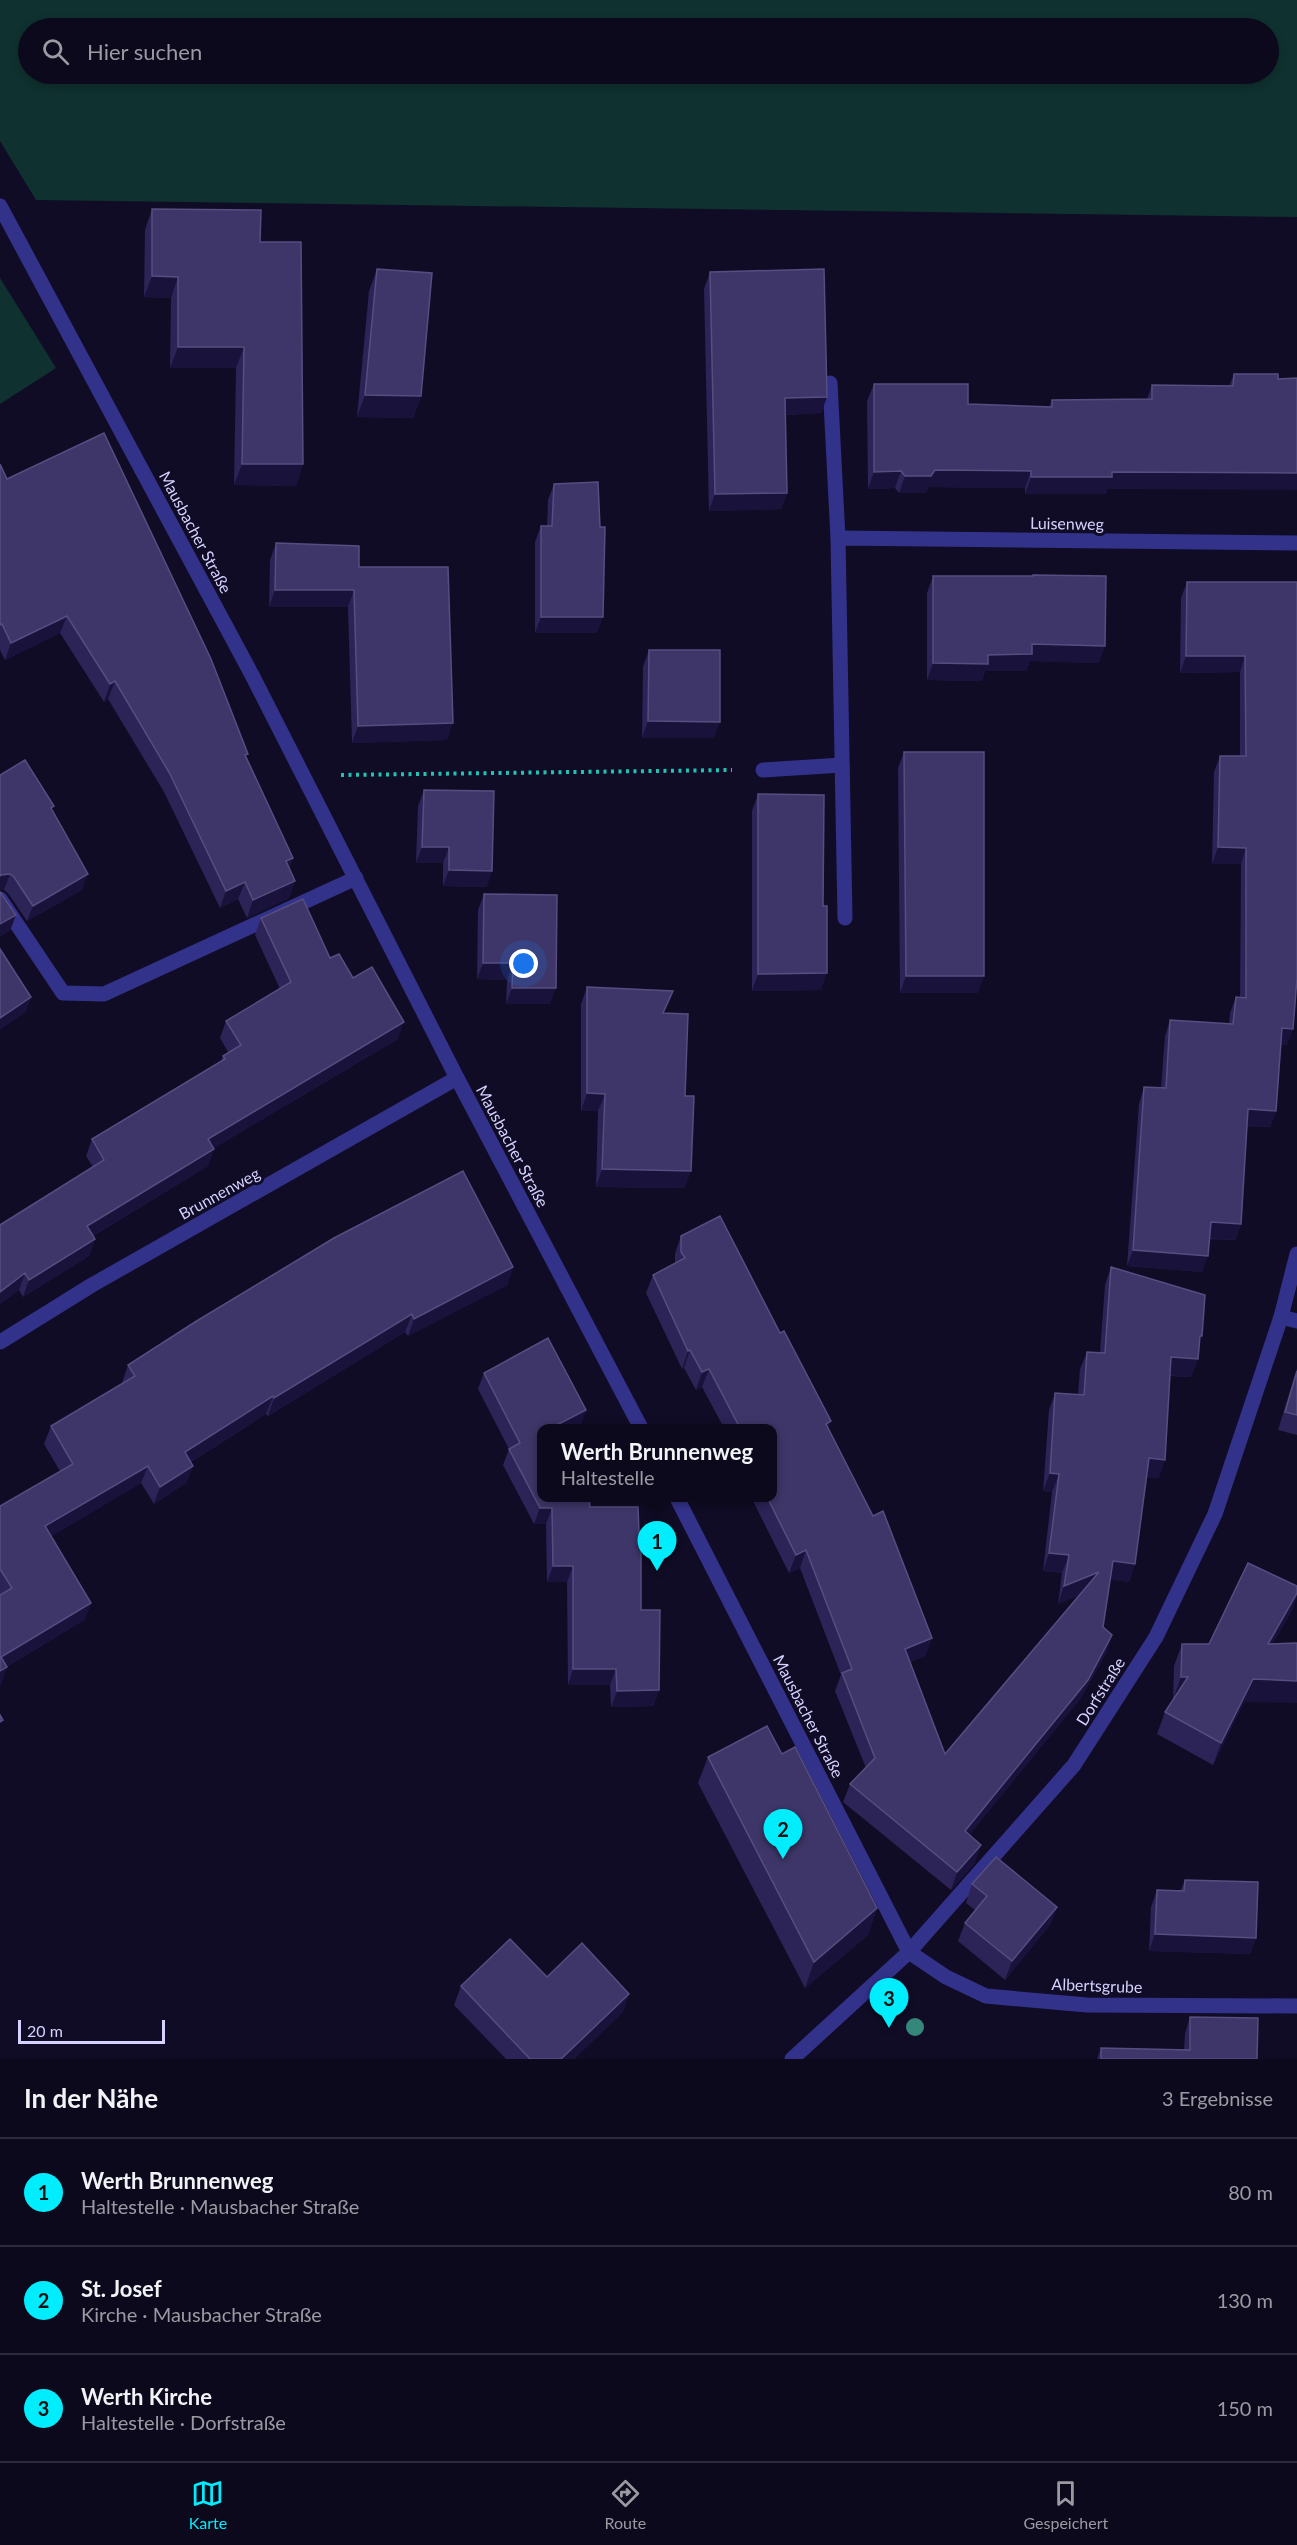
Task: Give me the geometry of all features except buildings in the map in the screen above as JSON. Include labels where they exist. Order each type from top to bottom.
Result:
[{"type":"street","name":"Mausbacher Straße","points":[[0,206],[252,675],[457,1078],[639,1424]]},
{"type":"street","points":[[830,383],[838,538],[845,918]]},
{"type":"street","name":"Luisenweg","points":[[838,538],[1297,543]]},
{"type":"street","points":[[763,770],[842,765]]},
{"type":"street","points":[[0,899],[63,993],[104,994],[356,878]]},
{"type":"street","name":"Brunnenweg","points":[[0,1342],[92,1285],[457,1078]]},
{"type":"street","name":"Dorfstraße","points":[[792,2059],[909,1952],[1074,1765],[1156,1636],[1215,1514],[1281,1317],[1297,1254]]},
{"type":"street","points":[[1281,1317],[1297,1321]]},
{"type":"street","name":"Mausbacher Straße","points":[[680,1502],[909,1952]]},
{"type":"street","name":"Albertsgrube","points":[[909,1952],[946,1977],[986,1996],[1087,2005],[1297,2006]]},
{"type":"path","points":[[304,776],[763,770]]},
{"type":"green space","points":[[0,0],[1297,0],[1297,217],[36,200],[0,141]]},
{"type":"green space","points":[[0,278],[56,368],[0,404]]},
{"type":"place","name":"Werth Brunnenweg","points":[[657,1571]]},
{"type":"place","name":"St. Josef","points":[[783,1859]]},
{"type":"place","name":"Werth Kirche","points":[[889,2028]]}]
